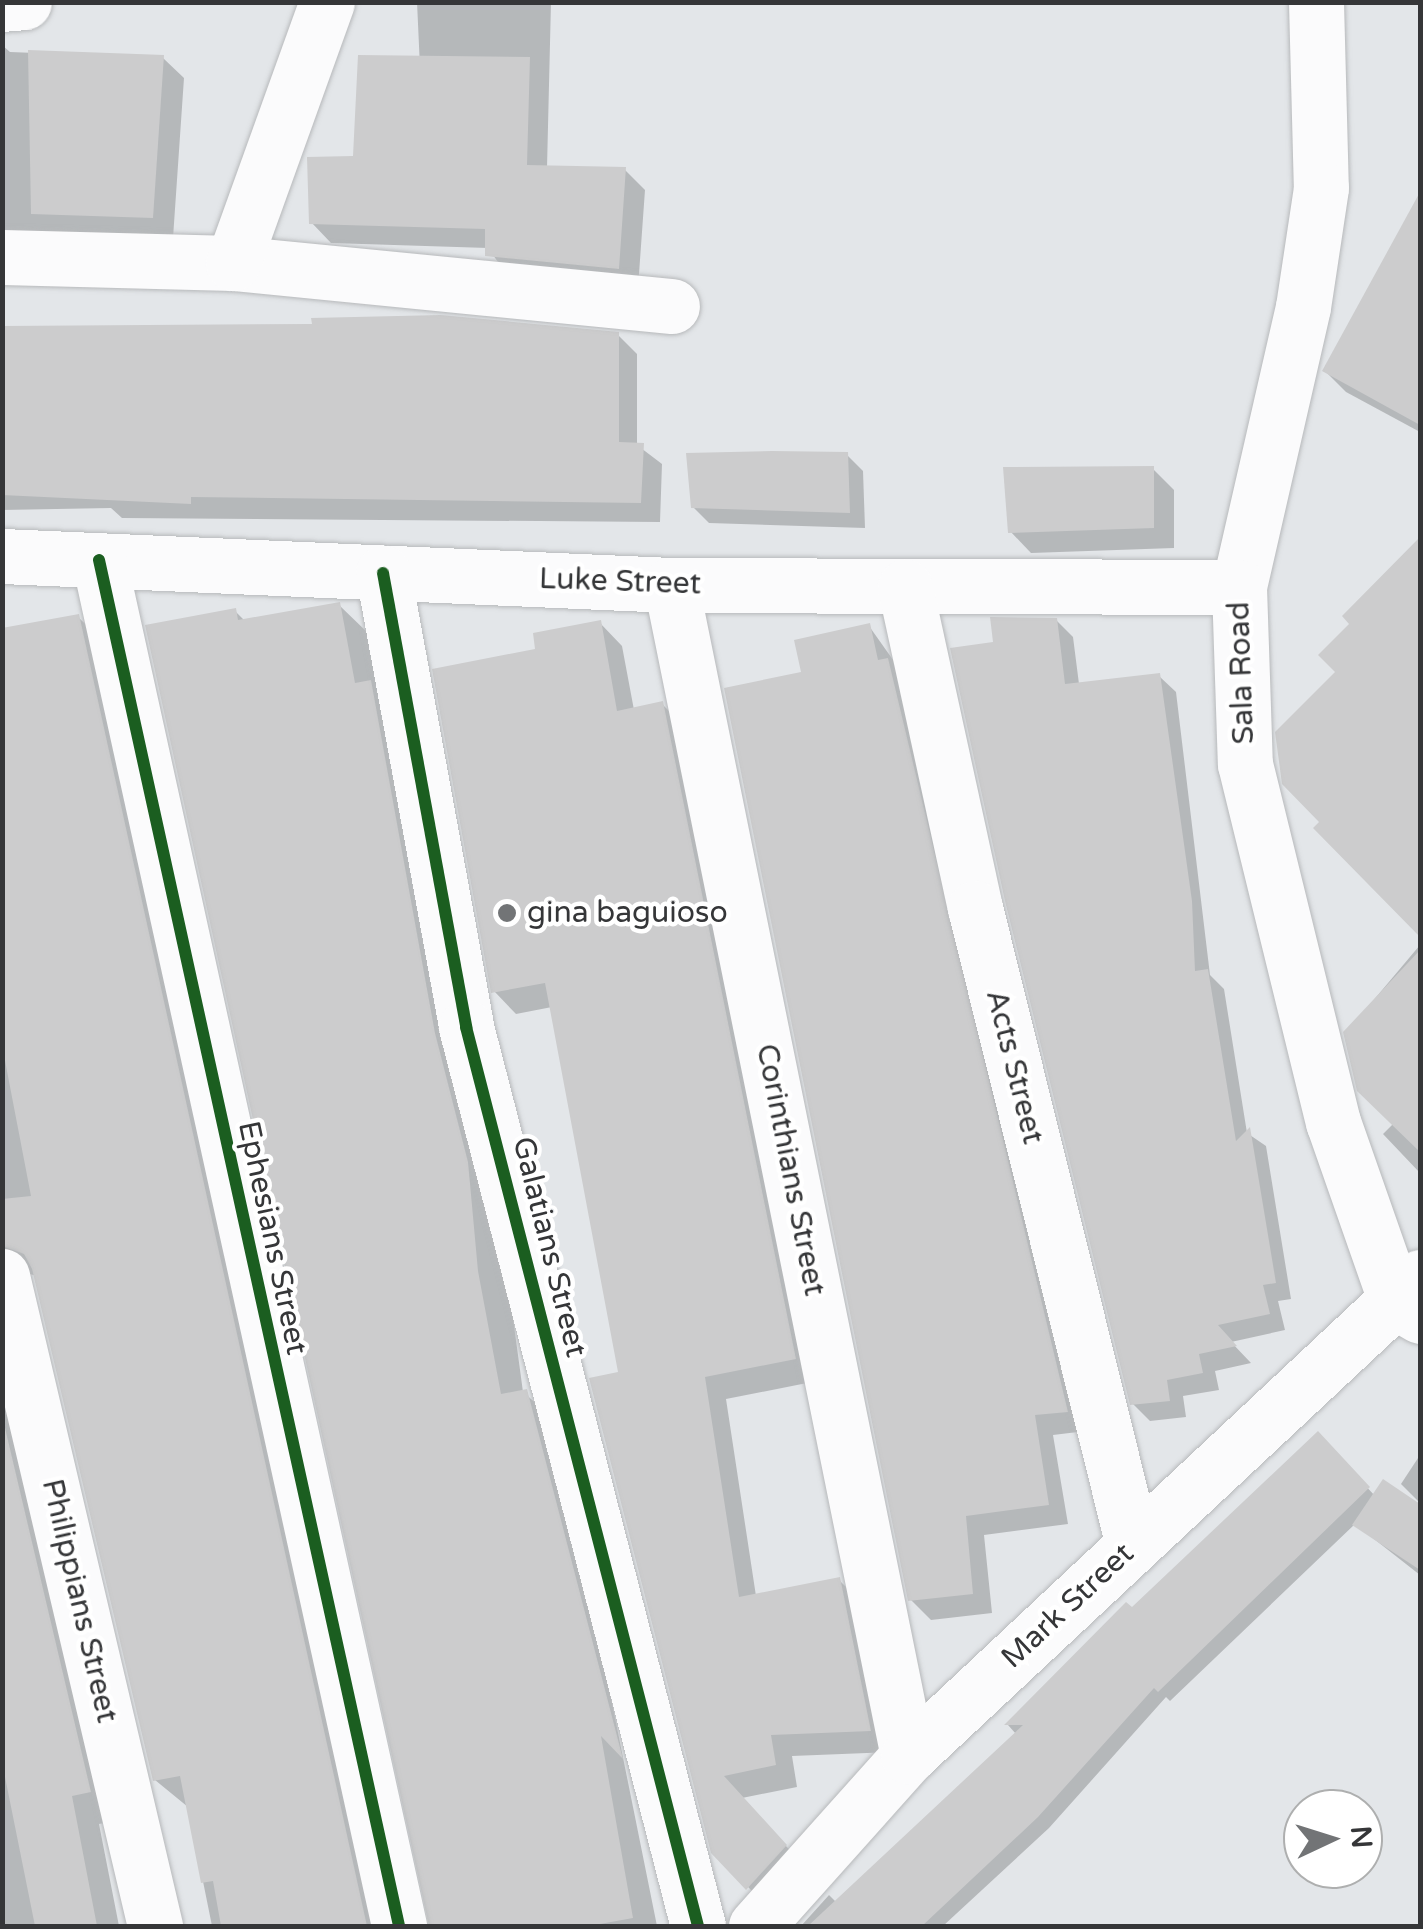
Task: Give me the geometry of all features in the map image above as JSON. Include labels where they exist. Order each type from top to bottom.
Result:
[{"type":"street","points":[[2,4],[24,2]]},
{"type":"street","points":[[233,263],[327,2]]},
{"type":"street","name":"Sala Road","points":[[1316,2],[1321,188],[1302,307],[1239,587],[1245,764],[1332,1122],[1412,1299]]},
{"type":"street","points":[[2,256],[233,263],[672,306]]},
{"type":"street","name":"Luke Street","points":[[2,556],[671,585],[1239,587]]},
{"type":"street","name":"Ephesians Street","points":[[99,560],[399,1926]]},
{"type":"street","name":"Galatians Street","points":[[383,573],[466,1027],[698,1926]]},
{"type":"street","name":"Corinthians Street","points":[[671,585],[908,1756]]},
{"type":"street","name":"Acts Street","points":[[905,587],[974,908],[1133,1545]]},
{"type":"street","name":"Philippians Street","points":[[2,1276],[155,1926]]},
{"type":"street","name":"Mark Street","points":[[756,1926],[908,1756],[1133,1545],[1412,1299]]},
{"type":"building","points":[[28,50],[164,55],[153,218],[31,214]]},
{"type":"building","points":[[358,55],[530,57],[527,165],[626,167],[619,269],[485,256],[485,229],[309,224],[307,157],[353,156]]},
{"type":"building","points":[[1420,192],[1420,425],[1322,371]]},
{"type":"building","points":[[441,315],[619,332],[619,442],[644,443],[641,503],[191,497],[191,504],[2,495],[2,326],[312,324],[311,318]]},
{"type":"building","points":[[848,452],[850,513],[691,508],[686,453]]},
{"type":"building","points":[[1154,466],[1154,528],[1008,533],[1003,467]]},
{"type":"building","points":[[1420,537],[1420,937],[1313,828],[1319,822],[1282,784],[1275,732],[1335,672],[1318,655],[1349,624],[1342,616]]},
{"type":"building","points":[[340,602],[355,683],[371,680],[435,1033],[468,1162],[478,1271],[501,1394],[527,1389],[623,1759],[601,1736],[633,1918],[589,1926],[429,1926],[145,625],[236,608],[238,620]]},
{"type":"building","points":[[79,614],[367,1926],[221,1926],[213,1881],[201,1883],[180,1776],[153,1781],[32,1269],[24,1254],[2,1246],[2,1199],[31,1196],[2,1045],[2,628]]},
{"type":"building","points":[[990,617],[1057,618],[1065,684],[1160,673],[1192,901],[1195,971],[1208,969],[1236,1141],[1250,1127],[1276,1283],[1263,1285],[1270,1314],[1218,1325],[1237,1346],[1199,1354],[1203,1373],[1167,1380],[1170,1401],[1130,1405],[1005,901],[950,648],[993,642]]},
{"type":"building","points":[[601,620],[617,711],[663,701],[796,1359],[705,1377],[739,1597],[840,1577],[871,1731],[771,1735],[776,1765],[724,1776],[787,1845],[746,1890],[711,1853],[589,1378],[618,1372],[545,983],[491,993],[432,669],[535,649],[533,633]]},
{"type":"building","points":[[870,623],[878,660],[888,658],[1068,1412],[1035,1415],[1049,1505],[966,1516],[973,1594],[908,1601],[724,688],[801,672],[794,640]]},
{"type":"building","points":[[1420,950],[1420,1152],[1357,1091],[1343,1032]]},
{"type":"building","points":[[2,1415],[91,1792],[72,1796],[97,1926],[35,1926],[2,1762]]},
{"type":"building","points":[[1318,1431],[1370,1487],[1158,1692],[1154,1688],[1038,1817],[922,1926],[808,1926],[1023,1725],[1004,1725],[1126,1602],[1132,1607]]},
{"type":"building","points":[[1383,1479],[1420,1504],[1420,1570],[1352,1525]]},
{"type":"cycle path","points":[[99,560],[399,1926]]},
{"type":"cycle path","points":[[383,573],[466,1027],[698,1926]]},
{"type":"place","name":"gina baguioso","points":[[507,913]]}]
